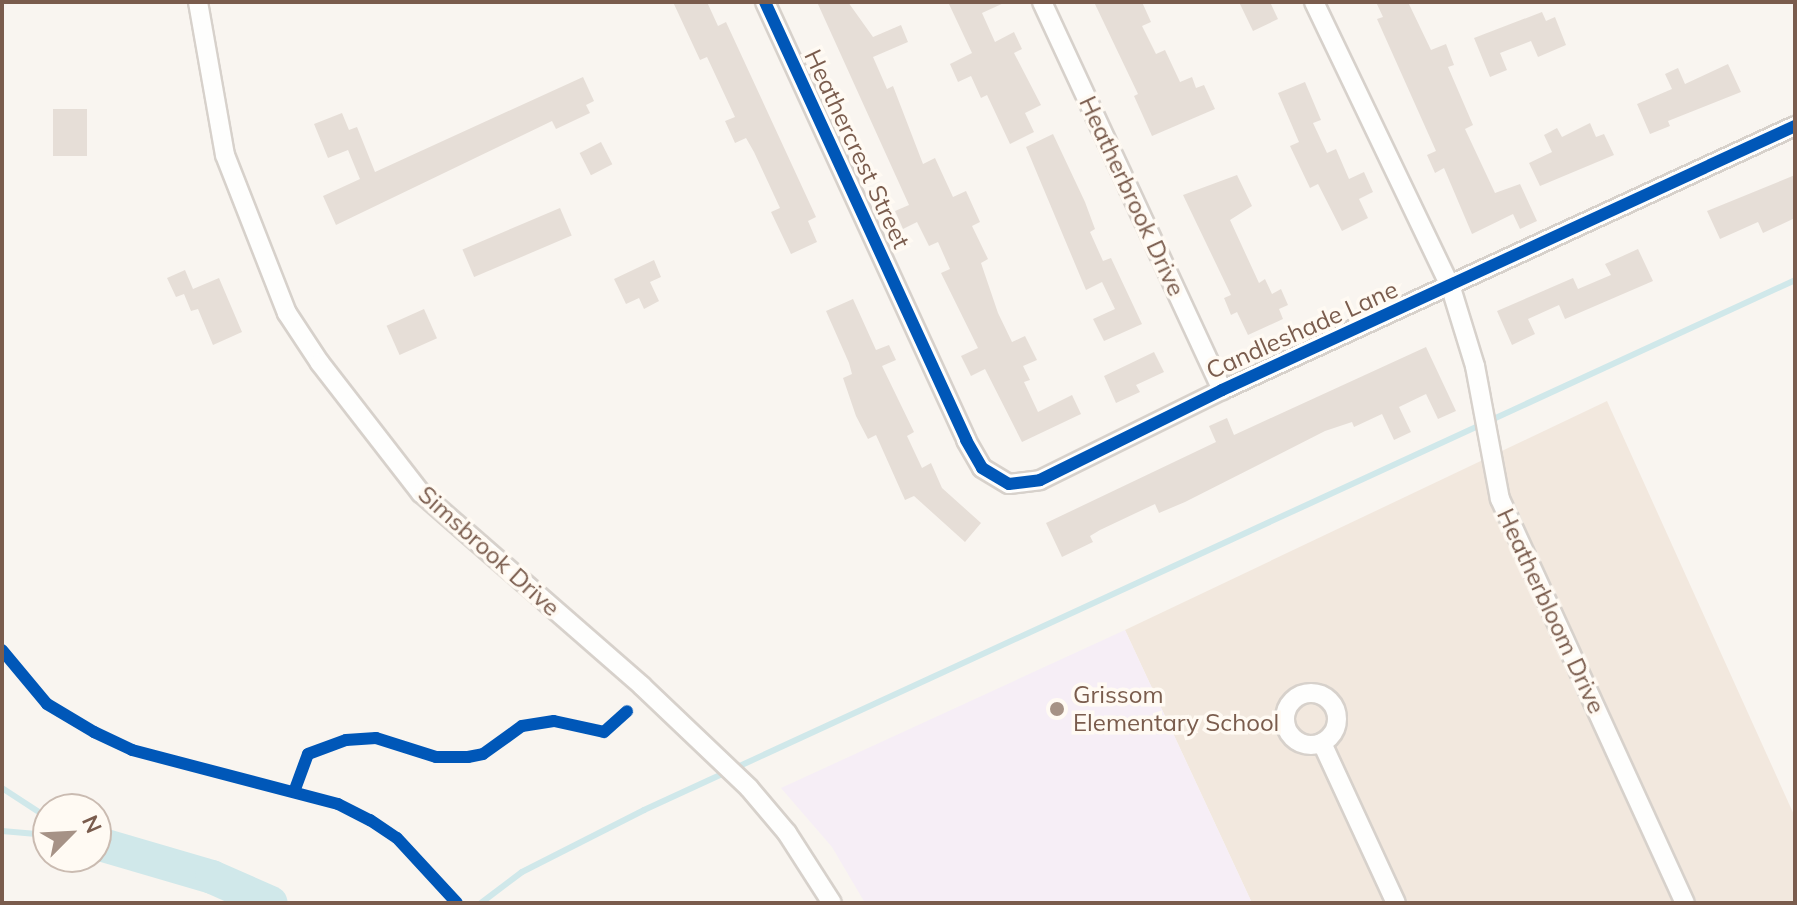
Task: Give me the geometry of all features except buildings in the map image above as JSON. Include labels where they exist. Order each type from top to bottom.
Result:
[{"type":"street","name":"Simsbrook Drive","points":[[198,2],[203,50],[235,185],[287,313],[320,363],[421,493],[720,758],[749,788],[787,833],[832,903]]},
{"type":"street","name":"Heathercrest Street","points":[[765,2],[909,315]]},
{"type":"street","name":"Heatherbrook Drive","points":[[1042,2],[1222,390]]},
{"type":"street","name":"Heatherbloom Drive","points":[[1314,2],[1451,288],[1466,327],[1500,499],[1685,903]]},
{"type":"street","name":"Candleshade Lane","points":[[909,315],[982,468],[1009,484],[1040,480],[1222,390],[1451,288],[1795,126]]},
{"type":"street","points":[[1322,743],[1396,903]]},
{"type":"shaded area","points":[[1607,401],[1795,817],[1795,903],[1252,903],[1125,630]]},
{"type":"shaded area","name":"Grissom Elementary School","points":[[1125,630],[1252,903],[865,903],[832,847],[781,788]]},
{"type":"waterway","points":[[481,903],[522,872],[644,810],[1795,280]]},
{"type":"waterway","points":[[2,788],[32,808]]},
{"type":"waterway","points":[[2,831],[32,834]]},
{"type":"waterway","points":[[112,848],[212,877],[271,903]]},
{"type":"cycle path","points":[[765,2],[966,440],[982,468],[1009,484],[1040,480],[1222,390],[1795,126]]},
{"type":"cycle path","points":[[2,650],[47,704],[132,750],[338,804],[370,820],[397,838],[457,903]]},
{"type":"cycle path","points":[[294,792],[308,754],[346,740],[376,738],[436,757],[468,757],[483,754],[522,726],[554,721],[604,732],[627,711]]},
{"type":"place","name":"Grissom Elementary School","points":[[1057,709]]}]
